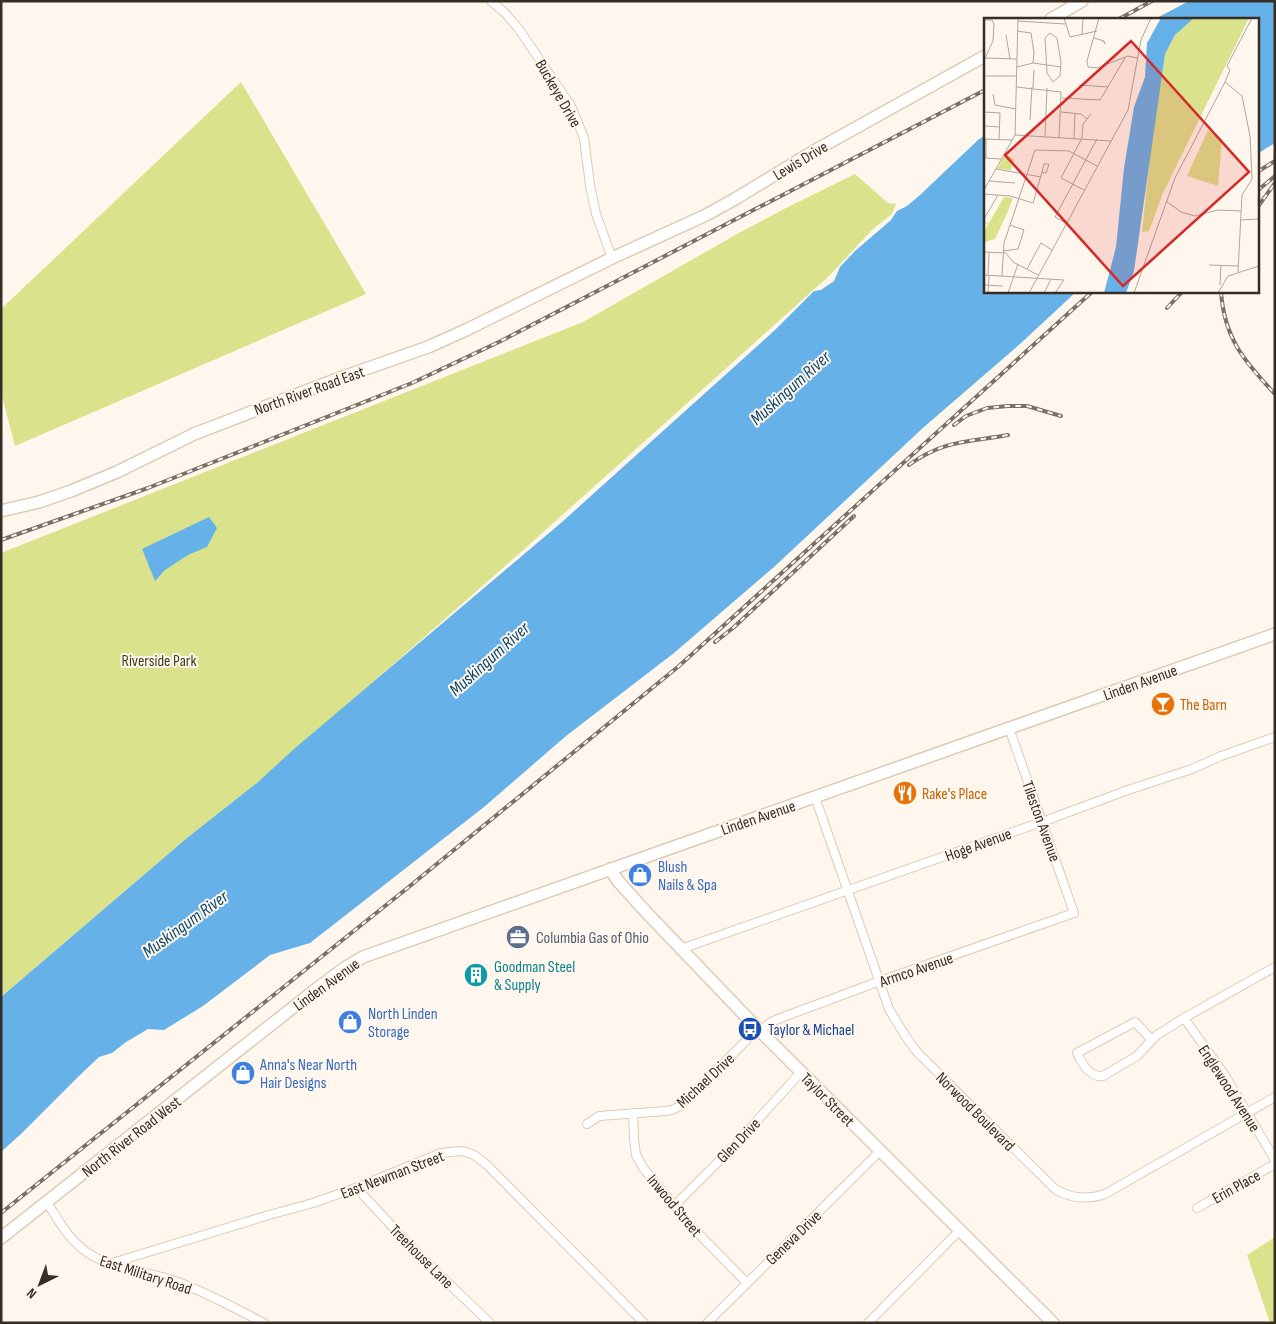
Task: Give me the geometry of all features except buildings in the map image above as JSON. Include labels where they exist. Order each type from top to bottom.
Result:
[{"type":"street","name":"Buckeye Drive","points":[[491,1],[505,13],[527,40],[571,106],[584,138],[596,214],[612,258]]},
{"type":"street","points":[[1053,18],[1082,1]]},
{"type":"street","name":"Lewis Drive","points":[[612,258],[706,215],[814,151],[984,57]]},
{"type":"street","name":"North River Road East","points":[[1,512],[71,491],[117,472],[194,434],[340,378],[428,347],[612,258]]},
{"type":"street","name":"Linden Avenue","points":[[260,1034],[346,966],[363,957],[1275,634]]},
{"type":"street","name":"Tileston Avenue","points":[[1008,728],[1074,913]]},
{"type":"street","name":"Hoge Avenue","points":[[681,950],[1128,790],[1192,769],[1275,737]]},
{"type":"street","name":"Norwood Boulevard","points":[[815,797],[889,1009],[899,1026],[918,1053],[1049,1184],[1060,1192],[1074,1198],[1090,1198],[1105,1194],[1275,1097]]},
{"type":"street","name":"Taylor Street","points":[[610,870],[681,950],[759,1030],[1053,1323]]},
{"type":"street","name":"Armco Avenue","points":[[759,1030],[771,1022],[880,981],[1074,913]]},
{"type":"street","points":[[1152,1040],[1135,1022],[1077,1054],[1093,1075],[1102,1076],[1137,1056],[1157,1035],[1275,967]]},
{"type":"street","name":"Englewood Avenue","points":[[1184,1018],[1224,1074],[1275,1160]]},
{"type":"street","name":"Michael Drive","points":[[586,1124],[599,1116],[666,1111],[680,1106],[759,1030]]},
{"type":"street","name":"North River Road West","points":[[1,1238],[260,1034]]},
{"type":"street","name":"Glen Drive","points":[[674,1206],[735,1145],[801,1072]]},
{"type":"street","name":"Inwood Street","points":[[632,1113],[636,1155],[644,1169],[706,1242],[747,1283]]},
{"type":"street","name":"East Newman Street","points":[[109,1264],[313,1203],[358,1187],[440,1153],[460,1151],[474,1155],[486,1164],[644,1323]]},
{"type":"street","name":"Geneva Drive","points":[[707,1323],[880,1151]]},
{"type":"street","name":"Erin Place","points":[[1197,1208],[1275,1164]]},
{"type":"street","name":"Treehouse Lane","points":[[358,1187],[416,1251],[490,1323]]},
{"type":"street","name":"East Military Road","points":[[47,1202],[65,1230],[92,1256],[109,1264],[185,1284],[264,1323]]},
{"type":"street","points":[[868,1323],[960,1230]]},
{"type":"green space","points":[[241,82],[366,294],[15,446],[1,392],[1,309]]},
{"type":"green space","name":"Riverside Park","points":[[855,174],[888,203],[896,204],[892,214],[873,229],[829,276],[396,662],[258,782],[187,838],[1,997],[1,553],[583,322],[737,234]]},
{"type":"green space","points":[[1275,1237],[1275,1323],[1270,1323],[1247,1255]]},
{"type":"water","points":[[1189,1],[1275,1],[1275,143],[1258,153],[1258,18],[1157,18]]},
{"type":"water","name":"Muskingum River","points":[[984,136],[984,292],[1076,292],[1020,344],[924,427],[774,567],[674,653],[566,736],[484,807],[310,943],[270,955],[203,1006],[164,1030],[148,1029],[112,1053],[99,1057],[1,1152],[1,997],[187,838],[258,782],[294,749],[562,522],[775,330],[814,291],[821,290],[834,281],[840,267],[855,251],[891,220],[897,211],[907,206],[920,195]]},
{"type":"water","points":[[209,517],[217,528],[207,547],[188,555],[165,570],[155,581],[142,549]]},
{"type":"railway","points":[[1121,18],[1152,1]]},
{"type":"railway","points":[[1,540],[148,488],[412,383],[501,341],[984,91]]},
{"type":"railway","points":[[1258,171],[1275,161]]},
{"type":"railway","points":[[1258,190],[1275,176]]},
{"type":"railway","points":[[1258,207],[1275,183]]},
{"type":"railway","points":[[1,1213],[405,890],[679,666],[1092,292]]},
{"type":"railway","points":[[1167,308],[1182,292]]},
{"type":"railway","points":[[1221,292],[1226,322],[1231,336],[1254,371],[1275,394]]},
{"type":"railway","points":[[954,425],[966,416],[987,408],[1008,406],[1027,406],[1061,416]]},
{"type":"railway","points":[[909,465],[945,446],[1008,435]]},
{"type":"railway","points":[[715,642],[733,628],[854,516]]},
{"type":"place","name":"The Barn","points":[[1163,704]]},
{"type":"place","name":"Rake's Place","points":[[905,793]]},
{"type":"place","name":"Blush Nails & Spa","points":[[640,875]]},
{"type":"place","name":"Columbia Gas of Ohio","points":[[518,937]]},
{"type":"place","name":"Goodman Steel & Supply","points":[[476,975]]},
{"type":"place","name":"North Linden Storage","points":[[350,1022]]},
{"type":"place","name":"Taylor & Michael","points":[[750,1029]]},
{"type":"place","name":"Anna's Near North Hair Designs","points":[[243,1073]]}]
